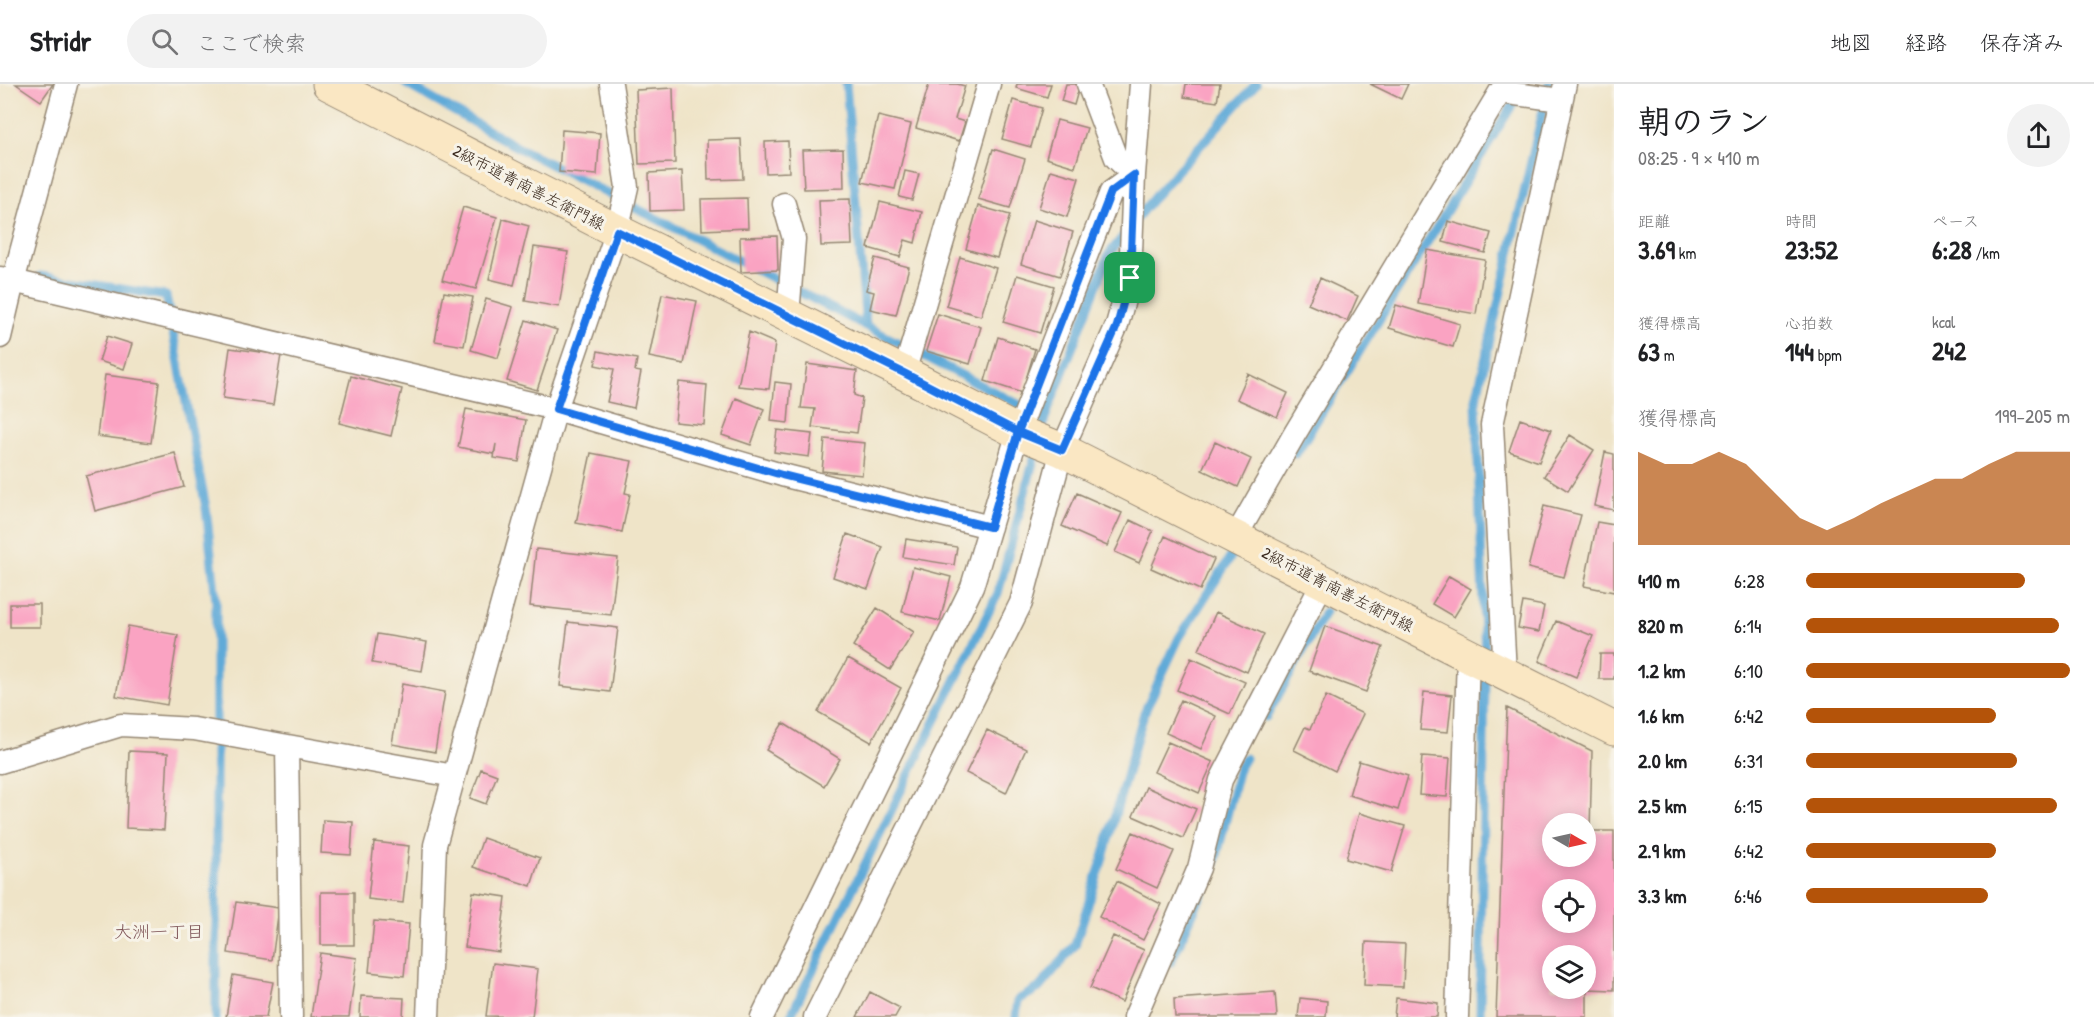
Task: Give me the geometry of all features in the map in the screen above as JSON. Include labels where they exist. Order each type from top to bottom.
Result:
[{"type":"street","points":[[0,338],[7,280],[66,84]]},
{"type":"street","name":"2級市道青南善左衛門線","points":[[329,84],[1019,433],[1059,449],[1614,729]]},
{"type":"street","points":[[428,1017],[435,845],[556,409],[617,231],[627,187],[611,84]]},
{"type":"street","points":[[904,373],[989,84]]},
{"type":"street","points":[[1088,84],[1116,158],[1134,175]]},
{"type":"street","points":[[815,1017],[1021,603],[1059,449],[1117,326],[1130,278],[1134,175],[1141,84]]},
{"type":"street","points":[[1235,538],[1493,88],[1563,92],[1492,425],[1505,674]]},
{"type":"street","points":[[762,1017],[972,587],[1019,433],[1111,192],[1134,175]]},
{"type":"street","points":[[784,204],[794,239],[788,316]]},
{"type":"street","points":[[7,280],[556,409],[782,475],[990,527]]},
{"type":"street","points":[[1136,1017],[1199,868],[1221,780],[1323,582]]},
{"type":"street","points":[[1457,1017],[1468,655]]},
{"type":"street","points":[[0,762],[121,725],[194,729],[454,776]]},
{"type":"street","points":[[287,746],[291,1017]]},
{"type":"building","points":[[16,84],[53,84],[41,101]]},
{"type":"building","points":[[929,84],[965,86],[955,119],[965,122],[959,141],[916,128]]},
{"type":"building","points":[[1017,84],[1051,84],[1047,97],[1016,88]]},
{"type":"building","points":[[1066,84],[1080,84],[1074,105],[1061,101]]},
{"type":"building","points":[[1186,84],[1220,84],[1217,102],[1184,97]]},
{"type":"building","points":[[1370,84],[1408,84],[1401,99]]},
{"type":"building","points":[[673,88],[675,163],[639,164],[636,90]]},
{"type":"building","points":[[1013,100],[1042,108],[1031,147],[1002,139]]},
{"type":"building","points":[[878,116],[911,124],[895,189],[862,182]]},
{"type":"building","points":[[1057,120],[1087,128],[1075,167],[1046,158]]},
{"type":"building","points":[[562,130],[600,133],[597,175],[559,172]]},
{"type":"building","points":[[741,139],[743,179],[708,180],[707,140]]},
{"type":"building","points":[[788,141],[789,172],[766,173],[765,142]]},
{"type":"building","points":[[843,149],[844,188],[804,189],[802,150]]},
{"type":"building","points":[[993,149],[1025,159],[1010,208],[978,199]]},
{"type":"building","points":[[1051,170],[1079,178],[1067,217],[1039,208]]},
{"type":"building","points":[[682,171],[684,210],[650,211],[649,173]]},
{"type":"building","points":[[905,171],[919,174],[912,200],[899,197]]},
{"type":"building","points":[[747,198],[748,228],[702,230],[701,199]]},
{"type":"building","points":[[850,199],[852,245],[821,246],[819,200]]},
{"type":"building","points":[[880,202],[922,212],[915,243],[905,240],[900,257],[868,248]]},
{"type":"building","points":[[978,206],[1010,215],[997,258],[966,249]]},
{"type":"building","points":[[463,207],[497,217],[476,289],[442,280]]},
{"type":"building","points":[[503,219],[529,226],[514,285],[489,279]]},
{"type":"building","points":[[1034,220],[1073,232],[1060,276],[1021,264]]},
{"type":"building","points":[[1448,221],[1491,233],[1485,253],[1443,242]]},
{"type":"building","points":[[777,236],[778,270],[741,272],[740,237]]},
{"type":"building","points":[[534,247],[568,252],[559,307],[525,301]]},
{"type":"building","points":[[1427,250],[1485,260],[1476,314],[1418,304]]},
{"type":"building","points":[[960,257],[996,268],[981,316],[946,306]]},
{"type":"building","points":[[875,258],[909,267],[896,315],[870,309],[874,292],[866,290]]},
{"type":"building","points":[[1017,275],[1054,286],[1040,333],[1003,322]]},
{"type":"building","points":[[1320,278],[1358,296],[1347,321],[1308,304]]},
{"type":"building","points":[[444,292],[473,297],[464,346],[435,341]]},
{"type":"building","points":[[662,294],[697,301],[684,364],[649,357]]},
{"type":"building","points":[[486,299],[513,307],[498,358],[471,350]]},
{"type":"building","points":[[1396,305],[1460,324],[1453,347],[1389,328]]},
{"type":"building","points":[[938,314],[981,327],[970,364],[926,351]]},
{"type":"building","points":[[526,320],[557,330],[537,390],[507,381]]},
{"type":"building","points":[[749,332],[775,343],[769,389],[738,386]]},
{"type":"building","points":[[107,336],[132,344],[124,369],[99,361]]},
{"type":"building","points":[[998,337],[1035,349],[1022,393],[985,381]]},
{"type":"building","points":[[230,348],[281,355],[273,405],[223,398]]},
{"type":"building","points":[[598,351],[637,359],[635,371],[641,372],[634,408],[607,402],[614,369],[595,365]]},
{"type":"building","points":[[807,364],[857,371],[854,395],[862,398],[857,433],[812,427],[815,409],[801,408]]},
{"type":"building","points":[[1248,374],[1288,393],[1277,417],[1237,399]]},
{"type":"building","points":[[105,375],[159,382],[151,443],[97,436]]},
{"type":"building","points":[[351,376],[402,389],[391,436],[339,423]]},
{"type":"building","points":[[679,382],[707,385],[704,425],[675,422]]},
{"type":"building","points":[[775,382],[791,384],[788,423],[771,421]]},
{"type":"building","points":[[736,398],[764,409],[751,445],[722,435]]},
{"type":"building","points":[[466,409],[526,420],[519,462],[494,458],[496,444],[494,454],[458,447]]},
{"type":"building","points":[[1520,419],[1551,430],[1539,462],[1509,451]]},
{"type":"building","points":[[777,430],[812,434],[809,457],[774,452]]},
{"type":"building","points":[[1570,435],[1594,450],[1568,491],[1544,476]]},
{"type":"building","points":[[825,439],[865,443],[862,475],[822,471]]},
{"type":"building","points":[[1215,442],[1251,459],[1238,487],[1202,470]]},
{"type":"building","points":[[1605,452],[1614,454],[1614,510],[1594,506]]},
{"type":"building","points":[[175,453],[184,487],[95,511],[86,476]]},
{"type":"building","points":[[591,453],[632,461],[625,493],[630,494],[622,532],[576,523]]},
{"type":"building","points":[[1077,493],[1122,513],[1107,546],[1062,526]]},
{"type":"building","points":[[1544,506],[1581,515],[1564,577],[1528,568]]},
{"type":"building","points":[[1130,520],[1153,531],[1139,563],[1115,552]]},
{"type":"building","points":[[1597,522],[1614,525],[1614,592],[1584,586]]},
{"type":"building","points":[[847,534],[883,547],[868,589],[833,577]]},
{"type":"building","points":[[1165,536],[1214,559],[1200,590],[1151,568]]},
{"type":"building","points":[[906,539],[957,547],[954,565],[903,557]]},
{"type":"building","points":[[536,549],[618,558],[611,615],[530,606]]},
{"type":"building","points":[[913,567],[951,577],[940,621],[902,612]]},
{"type":"building","points":[[1449,576],[1471,589],[1454,617],[1432,604]]},
{"type":"building","points":[[1523,602],[1544,606],[1539,632],[1518,628]]},
{"type":"building","points":[[10,604],[40,604],[40,627],[10,627]]},
{"type":"building","points":[[877,608],[914,632],[890,670],[853,646]]},
{"type":"building","points":[[1216,612],[1264,634],[1247,672],[1199,650]]},
{"type":"building","points":[[1556,621],[1593,636],[1576,677],[1539,661]]},
{"type":"building","points":[[568,622],[618,628],[610,692],[560,686]]},
{"type":"building","points":[[128,626],[178,635],[167,705],[116,696]]},
{"type":"building","points":[[1325,626],[1383,647],[1366,692],[1309,671]]},
{"type":"building","points":[[377,634],[427,642],[422,671],[372,663]]},
{"type":"building","points":[[1600,654],[1614,654],[1614,679],[1599,679]]},
{"type":"building","points":[[848,658],[901,688],[871,742],[818,712]]},
{"type":"building","points":[[1191,658],[1245,682],[1230,714],[1177,690]]},
{"type":"building","points":[[402,684],[445,692],[435,752],[392,744]]},
{"type":"building","points":[[1424,692],[1452,695],[1448,732],[1420,730]]},
{"type":"building","points":[[1326,696],[1363,714],[1335,771],[1294,750],[1305,727],[1310,729]]},
{"type":"building","points":[[1181,700],[1216,716],[1201,749],[1166,733]]},
{"type":"building","points":[[1507,708],[1592,751],[1590,813],[1542,813],[1542,867],[1596,867],[1596,831],[1614,831],[1614,990],[1596,989],[1596,945],[1542,945],[1542,999],[1587,999],[1587,1017],[1496,1017]]},
{"type":"building","points":[[783,723],[840,759],[824,786],[766,750]]},
{"type":"building","points":[[987,730],[1026,749],[1006,793],[966,773]]},
{"type":"building","points":[[1168,742],[1213,762],[1199,793],[1154,772]]},
{"type":"building","points":[[129,751],[168,753],[164,830],[126,828]]},
{"type":"building","points":[[1422,756],[1450,758],[1447,797],[1419,795]]},
{"type":"building","points":[[1359,761],[1408,776],[1398,810],[1349,795]]},
{"type":"building","points":[[481,769],[497,775],[486,804],[470,798]]},
{"type":"building","points":[[1146,787],[1196,809],[1183,838],[1133,816]]},
{"type":"building","points":[[1359,813],[1405,826],[1391,872],[1346,859]]},
{"type":"building","points":[[323,820],[353,822],[351,855],[321,853]]},
{"type":"building","points":[[1133,832],[1174,851],[1157,888],[1116,869]]},
{"type":"building","points":[[483,838],[540,858],[531,886],[473,867]]},
{"type":"building","points":[[374,842],[409,846],[403,903],[368,899]]},
{"type":"building","points":[[1117,881],[1161,904],[1143,940],[1099,917]]},
{"type":"building","points":[[321,892],[354,892],[354,945],[321,945]]},
{"type":"building","points":[[473,892],[506,897],[499,952],[465,947]]},
{"type":"building","points":[[236,902],[279,908],[272,960],[228,953]]},
{"type":"building","points":[[374,921],[409,924],[404,976],[369,972]]},
{"type":"building","points":[[1113,936],[1144,950],[1122,1002],[1090,988]]},
{"type":"building","points":[[1366,942],[1405,944],[1403,987],[1364,985]]},
{"type":"building","points":[[320,953],[357,958],[349,1017],[311,1017]]},
{"type":"building","points":[[493,963],[538,969],[532,1017],[486,1016]]},
{"type":"building","points":[[233,975],[273,982],[266,1017],[226,1017]]},
{"type":"building","points":[[870,992],[900,1008],[895,1017],[857,1017]]},
{"type":"building","points":[[1275,992],[1277,1017],[1175,1017],[1174,999]]},
{"type":"building","points":[[361,996],[404,998],[403,1017],[360,1017]]},
{"type":"building","points":[[1300,998],[1327,1001],[1326,1017],[1298,1017]]},
{"type":"building","points":[[1396,998],[1438,1003],[1437,1017],[1394,1017]]},
{"type":"waterway","points":[[406,84],[517,147],[1045,418]]},
{"type":"waterway","points":[[846,84],[866,326]]},
{"type":"waterway","points":[[1136,219],[1256,84]]},
{"type":"waterway","points":[[1485,655],[1476,400],[1549,84]]},
{"type":"waterway","points":[[1296,454],[1513,104]]},
{"type":"waterway","points":[[790,1017],[998,593],[1045,418],[1109,254],[1128,230]]},
{"type":"waterway","points":[[40,276],[166,296],[206,508],[216,600],[216,1017]]},
{"type":"waterway","points":[[1016,1017],[1018,1000],[1039,988],[1075,945],[1102,861],[1144,713],[1179,638],[1239,544]]},
{"type":"waterway","points":[[1266,717],[1325,612]]},
{"type":"waterway","points":[[1480,1017],[1485,672]]},
{"type":"waterway","points":[[1171,962],[1214,867],[1239,768],[1245,758]]},
{"type":"district","name":"大洲一丁目","points":[[159,931]]},
{"type":"route","points":[[1130,278],[1117,326],[1062,450],[1018,432],[617,231],[556,409],[782,475],[990,527],[1018,432],[1111,192],[1134,175],[1130,278]]}]
